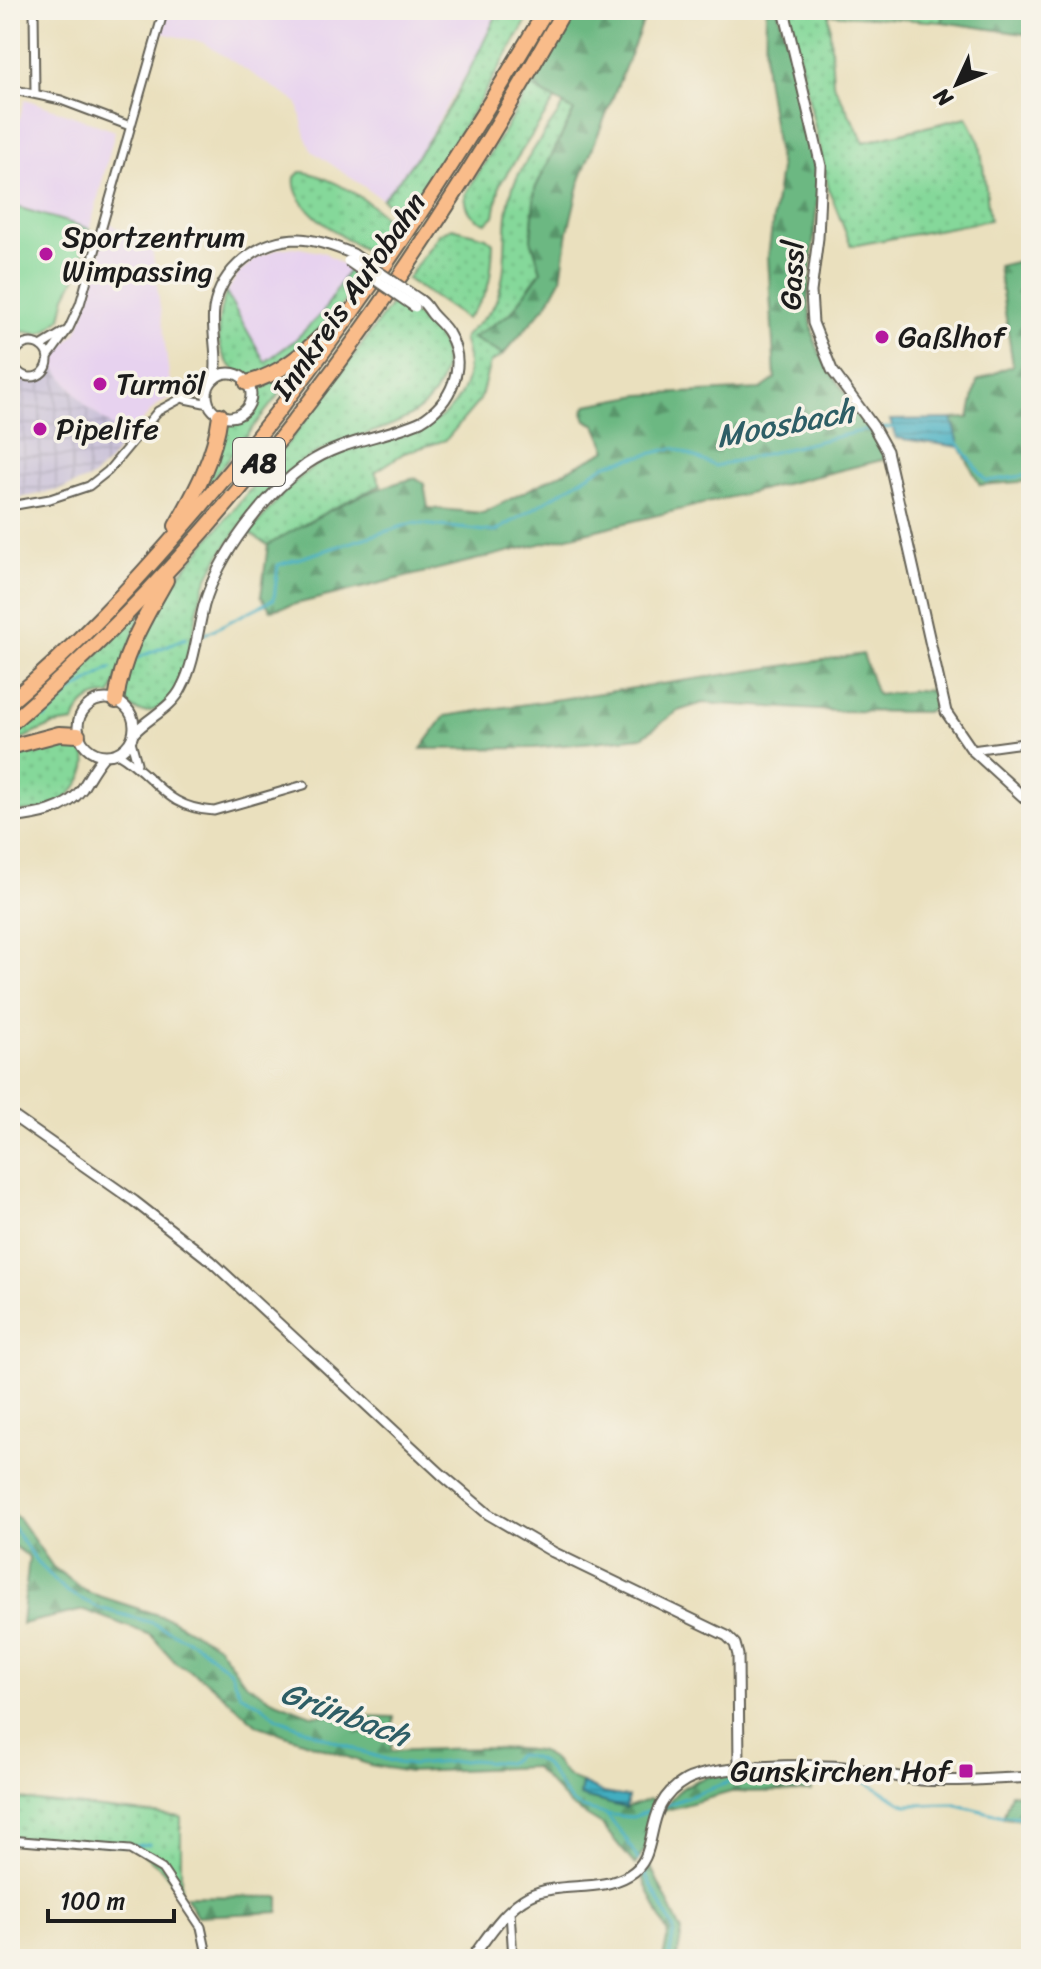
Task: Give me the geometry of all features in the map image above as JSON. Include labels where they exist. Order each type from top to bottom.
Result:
[{"type":"highway","name":"Innkreis Autobahn","points":[[10,702],[88,631],[163,551],[249,449],[359,302],[458,157],[546,10]]},
{"type":"highway","name":"Innkreis Autobahn","points":[[10,724],[101,641],[182,554],[294,418],[385,296],[478,156],[564,10]]},
{"type":"highway","points":[[247,383],[268,376],[291,362],[359,302]]},
{"type":"highway","points":[[163,551],[206,468],[218,432],[220,415]]},
{"type":"highway","points":[[116,701],[119,680],[137,630],[182,554]]},
{"type":"highway","points":[[10,747],[59,734],[78,735]]},
{"type":"street","points":[[34,10],[35,93]]},
{"type":"street","points":[[66,331],[41,346],[28,343],[19,348],[15,355],[17,368],[28,376],[37,375],[47,366],[48,357],[66,331],[80,304],[164,10]]},
{"type":"street","name":"Gassl","points":[[784,10],[821,166],[818,238],[811,292],[813,323],[832,370],[887,451],[946,712],[972,750]]},
{"type":"street","points":[[10,89],[35,93],[130,126]]},
{"type":"street","points":[[10,506],[50,499],[89,486],[108,471],[158,411],[183,399],[213,380],[228,373],[247,383],[251,397],[245,411],[231,417],[220,415],[209,404],[207,396],[213,380],[216,348],[213,321],[217,298],[227,277],[242,261],[265,246],[303,239],[334,248],[418,304],[450,335],[457,357],[455,379],[446,398],[433,413],[421,421],[349,443],[297,472],[239,536],[219,567],[205,602],[194,653],[182,688],[174,699],[117,753],[104,756],[88,750]]},
{"type":"street","points":[[41,346],[48,357]]},
{"type":"street","points":[[216,348],[228,373]]},
{"type":"street","points":[[183,399],[209,404]]},
{"type":"street","points":[[90,773],[88,750],[78,735],[78,721],[85,707],[100,699],[116,701],[131,715],[153,716]]},
{"type":"street","points":[[131,715],[138,765]]},
{"type":"street","points":[[972,750],[1031,742]]},
{"type":"street","points":[[972,750],[1031,804]]},
{"type":"street","points":[[117,753],[138,765],[168,797],[190,808],[214,811],[304,785]]},
{"type":"street","points":[[10,818],[44,813],[63,805],[77,794],[104,756]]},
{"type":"street","points":[[10,1114],[147,1210],[211,1261],[488,1514],[541,1546],[707,1625],[731,1640],[738,1655],[739,1769]]},
{"type":"street","points":[[471,1959],[522,1900],[539,1892],[607,1883],[628,1876],[641,1866],[656,1813],[676,1787],[693,1777],[712,1771],[739,1769],[843,1767],[922,1780],[1031,1777]]},
{"type":"street","points":[[10,1840],[130,1850],[162,1869],[201,1927],[208,1959]]},
{"type":"street","points":[[510,1911],[513,1959]]},
{"type":"shaded area","points":[[167,10],[499,10],[477,56],[409,170],[382,199],[312,151],[305,136],[298,103],[202,42],[161,33]]},
{"type":"shaded area","points":[[25,99],[115,131],[90,229],[10,205],[10,153]]},
{"type":"shaded area","points":[[108,222],[152,248],[172,397],[157,405],[124,440],[87,407],[53,365],[53,356],[76,333],[84,314]]},
{"type":"shaded area","points":[[294,247],[325,253],[349,269],[323,312],[294,341],[264,362],[226,293],[238,274],[256,258],[278,249]]},
{"type":"shaded area","points":[[53,365],[87,407],[124,440],[109,462],[92,478],[59,490],[10,500],[10,436],[22,394],[15,378],[35,382],[47,376]]},
{"type":"green space","points":[[499,10],[533,10],[416,201],[402,207],[390,205],[382,199],[433,133],[462,85]]},
{"type":"green space","points":[[576,10],[654,10],[646,15],[581,177],[561,279],[548,303],[503,355],[472,338],[511,313],[541,271],[531,239],[535,189],[574,111],[531,86]]},
{"type":"green space","points":[[766,10],[778,10],[814,148],[819,182],[808,299],[814,340],[828,369],[874,433],[886,459],[271,610],[261,596],[268,545],[358,497],[416,478],[424,484],[428,508],[483,513],[607,450],[596,425],[586,420],[583,412],[587,405],[640,395],[761,389],[775,379],[768,256],[780,169],[765,70]]},
{"type":"green space","points":[[789,10],[943,10],[942,22],[829,14],[833,83],[864,142],[967,117],[980,143],[990,220],[851,246],[829,190]]},
{"type":"green space","points":[[943,10],[1031,10],[1031,35],[942,22]]},
{"type":"green space","points":[[531,86],[555,100],[500,184],[494,216],[486,223],[470,213],[465,195]]},
{"type":"green space","points":[[564,105],[574,111],[535,189],[531,239],[541,271],[511,313],[472,338],[503,355],[490,363],[480,400],[446,440],[404,453],[375,472],[381,485],[268,545],[249,533],[285,492],[316,465],[346,451],[424,427],[454,404],[467,375],[468,357],[463,339],[490,311],[499,293],[509,204],[515,181]]},
{"type":"green space","points":[[300,172],[338,184],[379,212],[391,231],[378,259],[325,224],[302,202],[296,190],[295,177]]},
{"type":"green space","name":"Sportzentrum Wimpassing","points":[[10,205],[90,229],[61,318],[47,331],[39,334],[20,331],[10,339]]},
{"type":"green space","points":[[452,228],[486,237],[493,243],[492,266],[485,293],[466,319],[407,279],[440,233]]},
{"type":"green space","points":[[1031,258],[1031,481],[980,485],[960,447],[952,419],[969,418],[977,381],[1013,365],[998,266]]},
{"type":"green space","points":[[349,269],[363,278],[333,316],[301,346],[255,376],[241,373],[228,363],[219,336],[219,318],[226,293],[265,362],[294,341],[323,312]]},
{"type":"green space","points":[[394,300],[432,329],[443,349],[443,374],[435,393],[423,407],[407,418],[311,456],[290,470],[271,489],[233,536],[209,575],[198,605],[186,662],[171,696],[160,707],[146,712],[132,708],[123,692],[124,679],[135,648],[162,596],[297,431]]},
{"type":"green space","points":[[304,358],[306,360],[205,488],[202,486],[225,421],[247,413],[253,404],[254,391],[268,385]]},
{"type":"green space","points":[[143,609],[111,695],[87,701],[74,722],[53,725],[10,744],[10,737],[53,699]]},
{"type":"green space","points":[[863,654],[877,695],[935,689],[940,706],[926,712],[835,711],[703,703],[678,711],[642,737],[534,748],[421,749],[445,716]]},
{"type":"green space","points":[[61,736],[73,737],[85,753],[87,761],[77,786],[49,808],[10,813],[10,751],[48,745]]},
{"type":"green space","points":[[10,1512],[19,1519],[53,1567],[87,1592],[170,1619],[218,1646],[245,1683],[273,1700],[311,1715],[394,1717],[391,1751],[470,1748],[533,1750],[549,1757],[569,1777],[582,1783],[580,1796],[626,1808],[649,1799],[658,1802],[646,1847],[635,1865],[602,1825],[571,1806],[534,1767],[409,1772],[370,1765],[257,1725],[207,1681],[176,1663],[151,1635],[84,1610],[22,1624],[29,1557],[10,1543]]},
{"type":"green space","points":[[809,1770],[811,1791],[731,1792],[660,1812],[691,1783],[717,1774]]},
{"type":"green space","points":[[1011,1793],[1031,1795],[1031,1821],[1003,1818]]},
{"type":"green space","points":[[10,1798],[181,1817],[181,1893],[161,1868],[133,1846],[10,1838]]},
{"type":"green space","points":[[650,1865],[682,1932],[677,1959],[663,1959],[668,1934],[642,1877]]},
{"type":"green space","points":[[185,1896],[279,1897],[279,1912],[197,1916]]},
{"type":"water","points":[[952,419],[960,447],[896,438],[890,420]]},
{"type":"water","points":[[582,1783],[604,1793],[628,1797],[626,1808],[580,1796]]},
{"type":"waterway","name":"Moosbach","points":[[205,634],[274,599],[278,565],[413,523],[495,532],[607,464],[674,448],[715,466],[861,431],[896,427]]},
{"type":"waterway","name":"Moosbach","points":[[958,443],[986,481],[1031,475]]},
{"type":"waterway","name":"Moosbach","points":[[137,658],[186,638]]},
{"type":"waterway","name":"Moosbach","points":[[45,718],[72,691],[111,668]]},
{"type":"waterway","name":"Grünbach","points":[[10,1523],[37,1562],[66,1591],[99,1608],[153,1623],[199,1646],[230,1671],[240,1694],[277,1718],[398,1763],[413,1765],[472,1760],[507,1763],[518,1755],[530,1757],[545,1765],[572,1802],[601,1813],[627,1817],[735,1780],[789,1784],[826,1776],[852,1778],[867,1783],[906,1805],[953,1804],[1003,1816],[1031,1817]]},
{"type":"waterway","points":[[606,1814],[638,1860]]},
{"type":"waterway","points":[[37,1839],[133,1846],[149,1844]]},
{"type":"waterway","points":[[642,1867],[674,1930],[669,1959]]},
{"type":"place","name":"Sportzentrum Wimpassing","points":[[46,254]]},
{"type":"place","name":"Gaßlhof","points":[[882,337]]},
{"type":"place","name":"Turmöl","points":[[100,384]]},
{"type":"place","name":"Pipelife","points":[[40,429]]},
{"type":"place","name":"Gunskirchen Hof","points":[[966,1771]]}]
